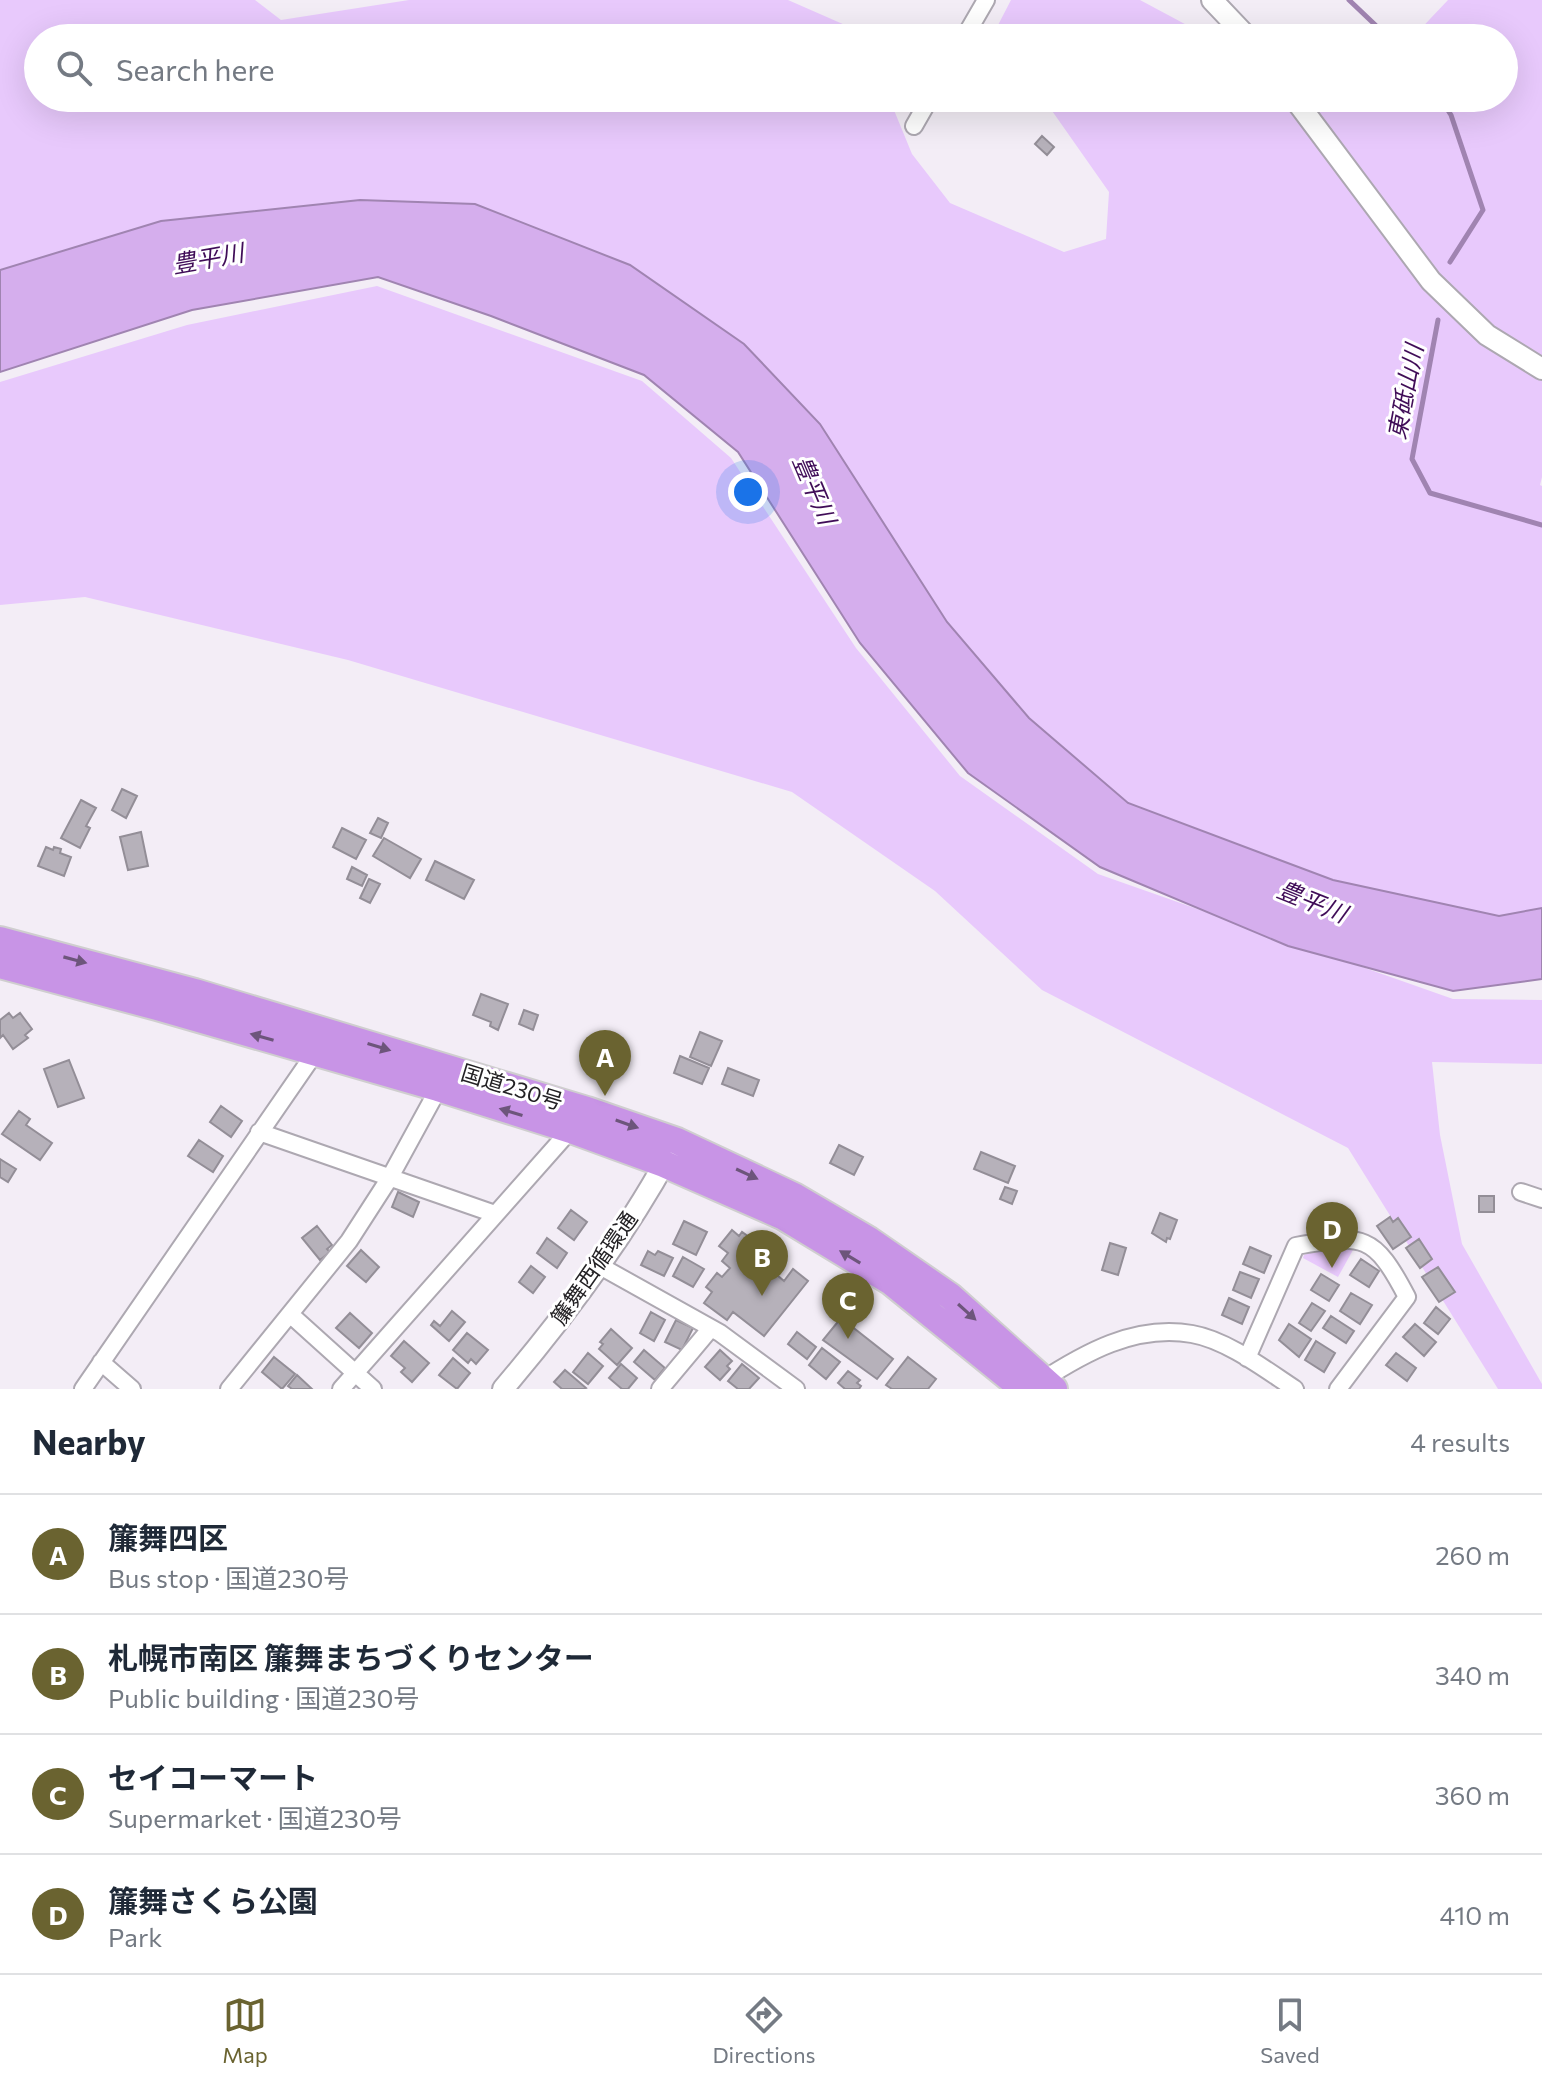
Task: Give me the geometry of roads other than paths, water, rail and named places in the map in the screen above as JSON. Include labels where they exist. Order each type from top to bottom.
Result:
[{"type":"highway","name":"国道230号","points":[[0,940],[195,992],[323,1043]]},
{"type":"highway","name":"国道230号","points":[[0,965],[323,1043],[579,1120],[677,1141],[794,1196],[869,1240],[950,1296],[1038,1387]]},
{"type":"highway","name":"国道230号","points":[[579,1120],[664,1164],[782,1216],[891,1282],[1038,1387]]},
{"type":"street","points":[[972,24],[986,0]]},
{"type":"street","points":[[1212,0],[1235,24]]},
{"type":"street","points":[[914,126],[922,112]]},
{"type":"street","points":[[1304,112],[1431,281],[1487,335],[1542,369]]},
{"type":"street","points":[[83,1389],[323,1043]]},
{"type":"street","points":[[229,1389],[349,1241],[389,1179],[444,1078]]},
{"type":"street","points":[[341,1389],[579,1120]]},
{"type":"street","points":[[259,1132],[495,1214]]},
{"type":"street","name":"簾舞西循環通","points":[[503,1389],[600,1266],[677,1141]]},
{"type":"street","points":[[1521,1192],[1542,1199]]},
{"type":"street","points":[[1247,1358],[1296,1246],[1345,1237],[1368,1244],[1388,1262],[1407,1297],[1338,1389]]},
{"type":"street","points":[[600,1266],[711,1328],[796,1389]]},
{"type":"street","points":[[291,1315],[373,1389]]},
{"type":"street","points":[[660,1389],[711,1328]]},
{"type":"street","points":[[1038,1387],[1097,1349],[1137,1334],[1194,1334],[1247,1358],[1295,1389]]},
{"type":"street","points":[[101,1362],[132,1389]]},
{"type":"water","name":"豊平川","points":[[360,200],[475,204],[630,265],[744,344],[820,424],[947,622],[1029,718],[1128,803],[1333,880],[1499,916],[1542,908],[1542,979],[1453,991],[1288,946],[1100,867],[968,773],[860,643],[738,452],[644,375],[491,316],[378,277],[192,310],[0,372],[0,270],[161,221]]},
{"type":"waterway","name":"東砥山川","points":[[1349,0],[1374,24]]},
{"type":"waterway","name":"東砥山川","points":[[1449,112],[1483,210],[1450,262]]},
{"type":"waterway","name":"東砥山川","points":[[1438,320],[1412,459],[1430,493],[1542,525]]},
{"type":"place","name":"簾舞四区","points":[[605,1096]]},
{"type":"place","name":"簾舞さくら公園","points":[[1332,1268]]},
{"type":"place","name":"札幌市南区 簾舞まちづくりセンター","points":[[762,1296]]},
{"type":"place","name":"セイコーマート","points":[[848,1339]]}]
